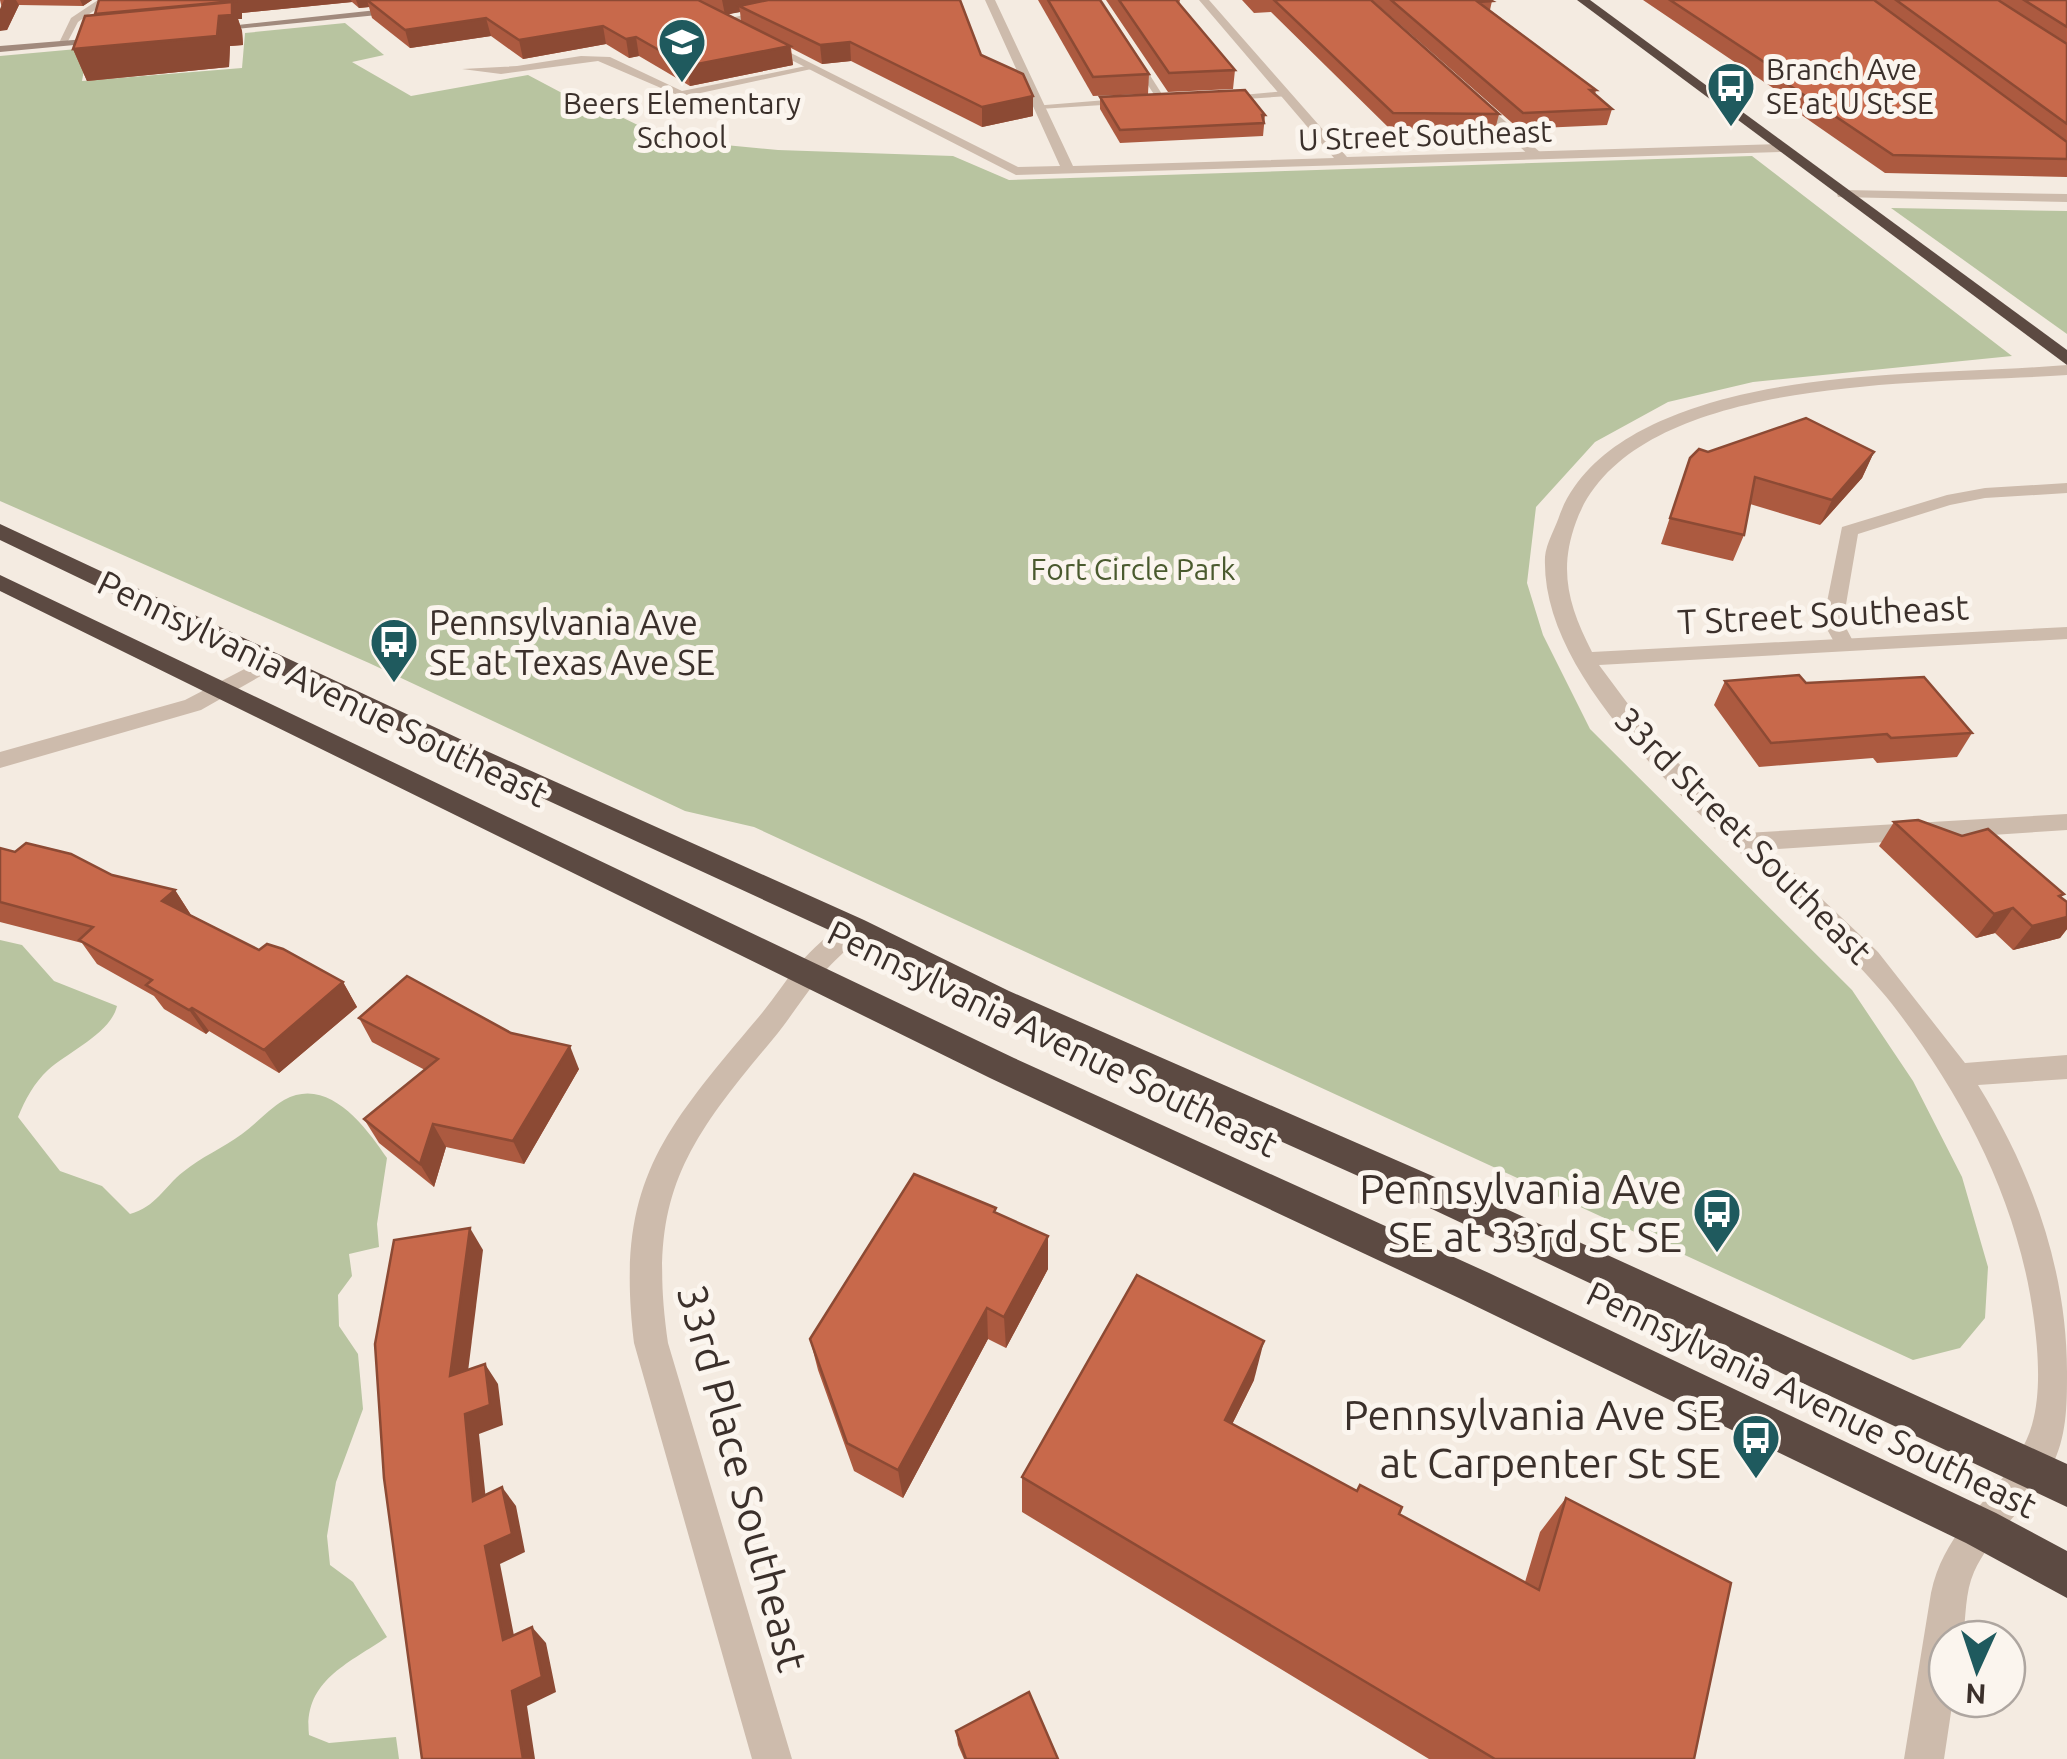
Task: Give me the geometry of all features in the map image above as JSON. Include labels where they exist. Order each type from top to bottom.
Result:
[{"type":"highway","points":[[1582,0],[2067,359]]},
{"type":"highway","name":"Pennsylvania Avenue Southeast","points":[[0,531],[450,746],[853,928],[997,1000],[1448,1200],[2050,1477]]},
{"type":"highway","name":"Pennsylvania Avenue Southeast","points":[[0,582],[809,971],[1002,1068],[1475,1286],[1981,1528],[2067,1576]]},
{"type":"main road","points":[[198,30],[412,10]]},
{"type":"main road","points":[[0,49],[120,38]]},
{"type":"street","points":[[62,43],[74,20],[104,0]]},
{"type":"street","points":[[720,21],[833,0]]},
{"type":"street","points":[[990,0],[1069,171]]},
{"type":"street","points":[[1098,0],[1163,100]]},
{"type":"street","points":[[1204,0],[1344,162]]},
{"type":"street","points":[[705,13],[734,28]]},
{"type":"street","name":"U Street Southeast","points":[[750,36],[1008,169],[1069,171],[1782,148]]},
{"type":"street","points":[[467,69],[503,73],[602,58],[663,91],[682,94],[811,68]]},
{"type":"street","points":[[1464,91],[1538,156]]},
{"type":"street","points":[[1198,98],[1286,94]]},
{"type":"street","points":[[1039,106],[1180,99]]},
{"type":"street","points":[[1843,194],[2067,198]]},
{"type":"street","name":"33rd Street Southeast","points":[[1924,1759],[1952,1578],[1981,1528],[2050,1477],[2050,1330],[2042,1272],[2025,1215],[2004,1160],[1958,1075],[1870,959],[1659,760],[1604,694],[1582,659],[1557,593],[1555,562],[1559,534],[1569,508],[1591,478],[1637,441],[1696,413],[1771,393],[2067,370]]},
{"type":"street","points":[[1845,646],[1832,622],[1849,531],[1948,500],[1985,493],[2067,488]]},
{"type":"street","name":"T Street Southeast","points":[[1582,659],[2067,633]]},
{"type":"street","points":[[0,760],[168,714],[222,692],[273,660]]},
{"type":"street","points":[[1746,842],[2067,822]]},
{"type":"street","name":"33rd Place Southeast","points":[[772,1759],[651,1343],[643,1264],[649,1213],[676,1141],[703,1100],[782,1009],[809,971],[853,928]]},
{"type":"street","points":[[1958,1075],[2067,1066]]},
{"type":"green space","name":"Fort Circle Park","points":[[345,23],[384,55],[352,62],[411,96],[528,75],[579,102],[605,109],[650,131],[694,142],[778,150],[953,156],[1009,180],[1752,156],[2012,356],[1753,382],[1668,402],[1595,442],[1536,507],[1527,583],[1543,635],[1590,729],[1852,990],[1913,1081],[1962,1177],[1988,1267],[1985,1318],[1960,1348],[1913,1360],[754,827],[685,811],[369,663],[0,501],[0,56],[88,48],[82,81],[242,68],[245,33]]},
{"type":"green space","points":[[1891,208],[2067,211],[2067,334]]},
{"type":"green space","points":[[0,940],[22,945],[54,981],[117,1006],[98,1033],[43,1075],[18,1117],[60,1171],[102,1186],[130,1214],[147,1207],[183,1172],[242,1134],[278,1104],[300,1094],[316,1094],[344,1108],[387,1158],[377,1224],[379,1247],[349,1254],[352,1276],[338,1295],[339,1326],[358,1354],[363,1409],[336,1482],[327,1536],[330,1565],[353,1582],[387,1637],[321,1687],[309,1716],[309,1735],[329,1743],[396,1737],[399,1759],[0,1759]]},
{"type":"building","points":[[99,0],[236,0],[236,1],[95,14]]},
{"type":"building","points":[[367,0],[698,0],[790,46],[687,66],[636,37],[626,39],[603,26],[519,40],[486,18],[405,30]]},
{"type":"building","points":[[768,0],[960,0],[981,55],[1023,74],[1033,96],[982,107],[850,42],[820,45],[739,6]]},
{"type":"building","points":[[1048,0],[1100,0],[1149,74],[1093,77]]},
{"type":"building","points":[[1119,0],[1176,0],[1235,70],[1169,73]]},
{"type":"building","points":[[1274,0],[1371,0],[1499,114],[1393,113]]},
{"type":"building","points":[[1391,0],[1490,0],[1478,2],[1596,90],[1590,90],[1612,109],[1523,113]]},
{"type":"building","points":[[1670,0],[1874,0],[2067,142],[2067,159],[1893,155],[1780,79],[1790,79]]},
{"type":"building","points":[[1896,0],[1998,0],[2067,44],[2067,124]]},
{"type":"building","points":[[2024,0],[2067,0],[2067,27]]},
{"type":"building","points":[[232,2],[232,15],[219,16],[217,36],[73,49],[85,16]]},
{"type":"building","points":[[1245,90],[1265,115],[1264,123],[1120,130],[1100,97]]},
{"type":"building","points":[[1806,418],[1874,452],[1832,500],[1755,477],[1744,535],[1670,518],[1690,458],[1699,449],[1708,452]]},
{"type":"building","points":[[1799,675],[1806,683],[1924,677],[1972,733],[1891,738],[1887,734],[1771,743],[1725,681]]},
{"type":"building","points":[[1918,820],[1962,836],[1988,829],[2064,894],[2059,896],[2067,902],[2067,917],[2032,926],[2013,908],[1994,914],[1894,822]]},
{"type":"building","points":[[26,843],[71,854],[112,875],[175,890],[162,901],[259,950],[267,944],[283,949],[343,982],[264,1050],[146,985],[152,980],[79,940],[93,927],[0,902],[0,848],[15,852]]},
{"type":"building","points":[[407,976],[511,1033],[570,1046],[513,1141],[433,1124],[420,1164],[364,1119],[438,1059],[359,1018]]},
{"type":"building","points":[[914,1174],[996,1208],[994,1212],[1048,1236],[1004,1317],[987,1308],[898,1470],[847,1443],[810,1339]]},
{"type":"building","points":[[470,1228],[450,1376],[485,1364],[490,1405],[465,1414],[473,1501],[502,1487],[512,1534],[485,1546],[503,1640],[532,1627],[542,1677],[512,1691],[523,1759],[422,1759],[384,1478],[375,1344],[394,1240]]},
{"type":"building","points":[[1137,1275],[1264,1341],[1225,1420],[1357,1491],[1360,1485],[1402,1507],[1399,1514],[1539,1590],[1566,1498],[1731,1583],[1694,1759],[1495,1759],[1022,1477]]},
{"type":"building","points":[[1029,1692],[1058,1759],[966,1759],[956,1731]]},
{"type":"place","name":"Beers Elementary School","points":[[682,84]]},
{"type":"place","name":"Branch Ave SE at U St SE","points":[[1731,128]]},
{"type":"place","name":"Pennsylvania Ave SE at Texas Ave SE","points":[[394,684]]},
{"type":"place","name":"Pennsylvania Ave SE at 33rd St SE","points":[[1717,1254]]},
{"type":"place","name":"Pennsylvania Ave SE at Carpenter St SE","points":[[1756,1480]]}]
